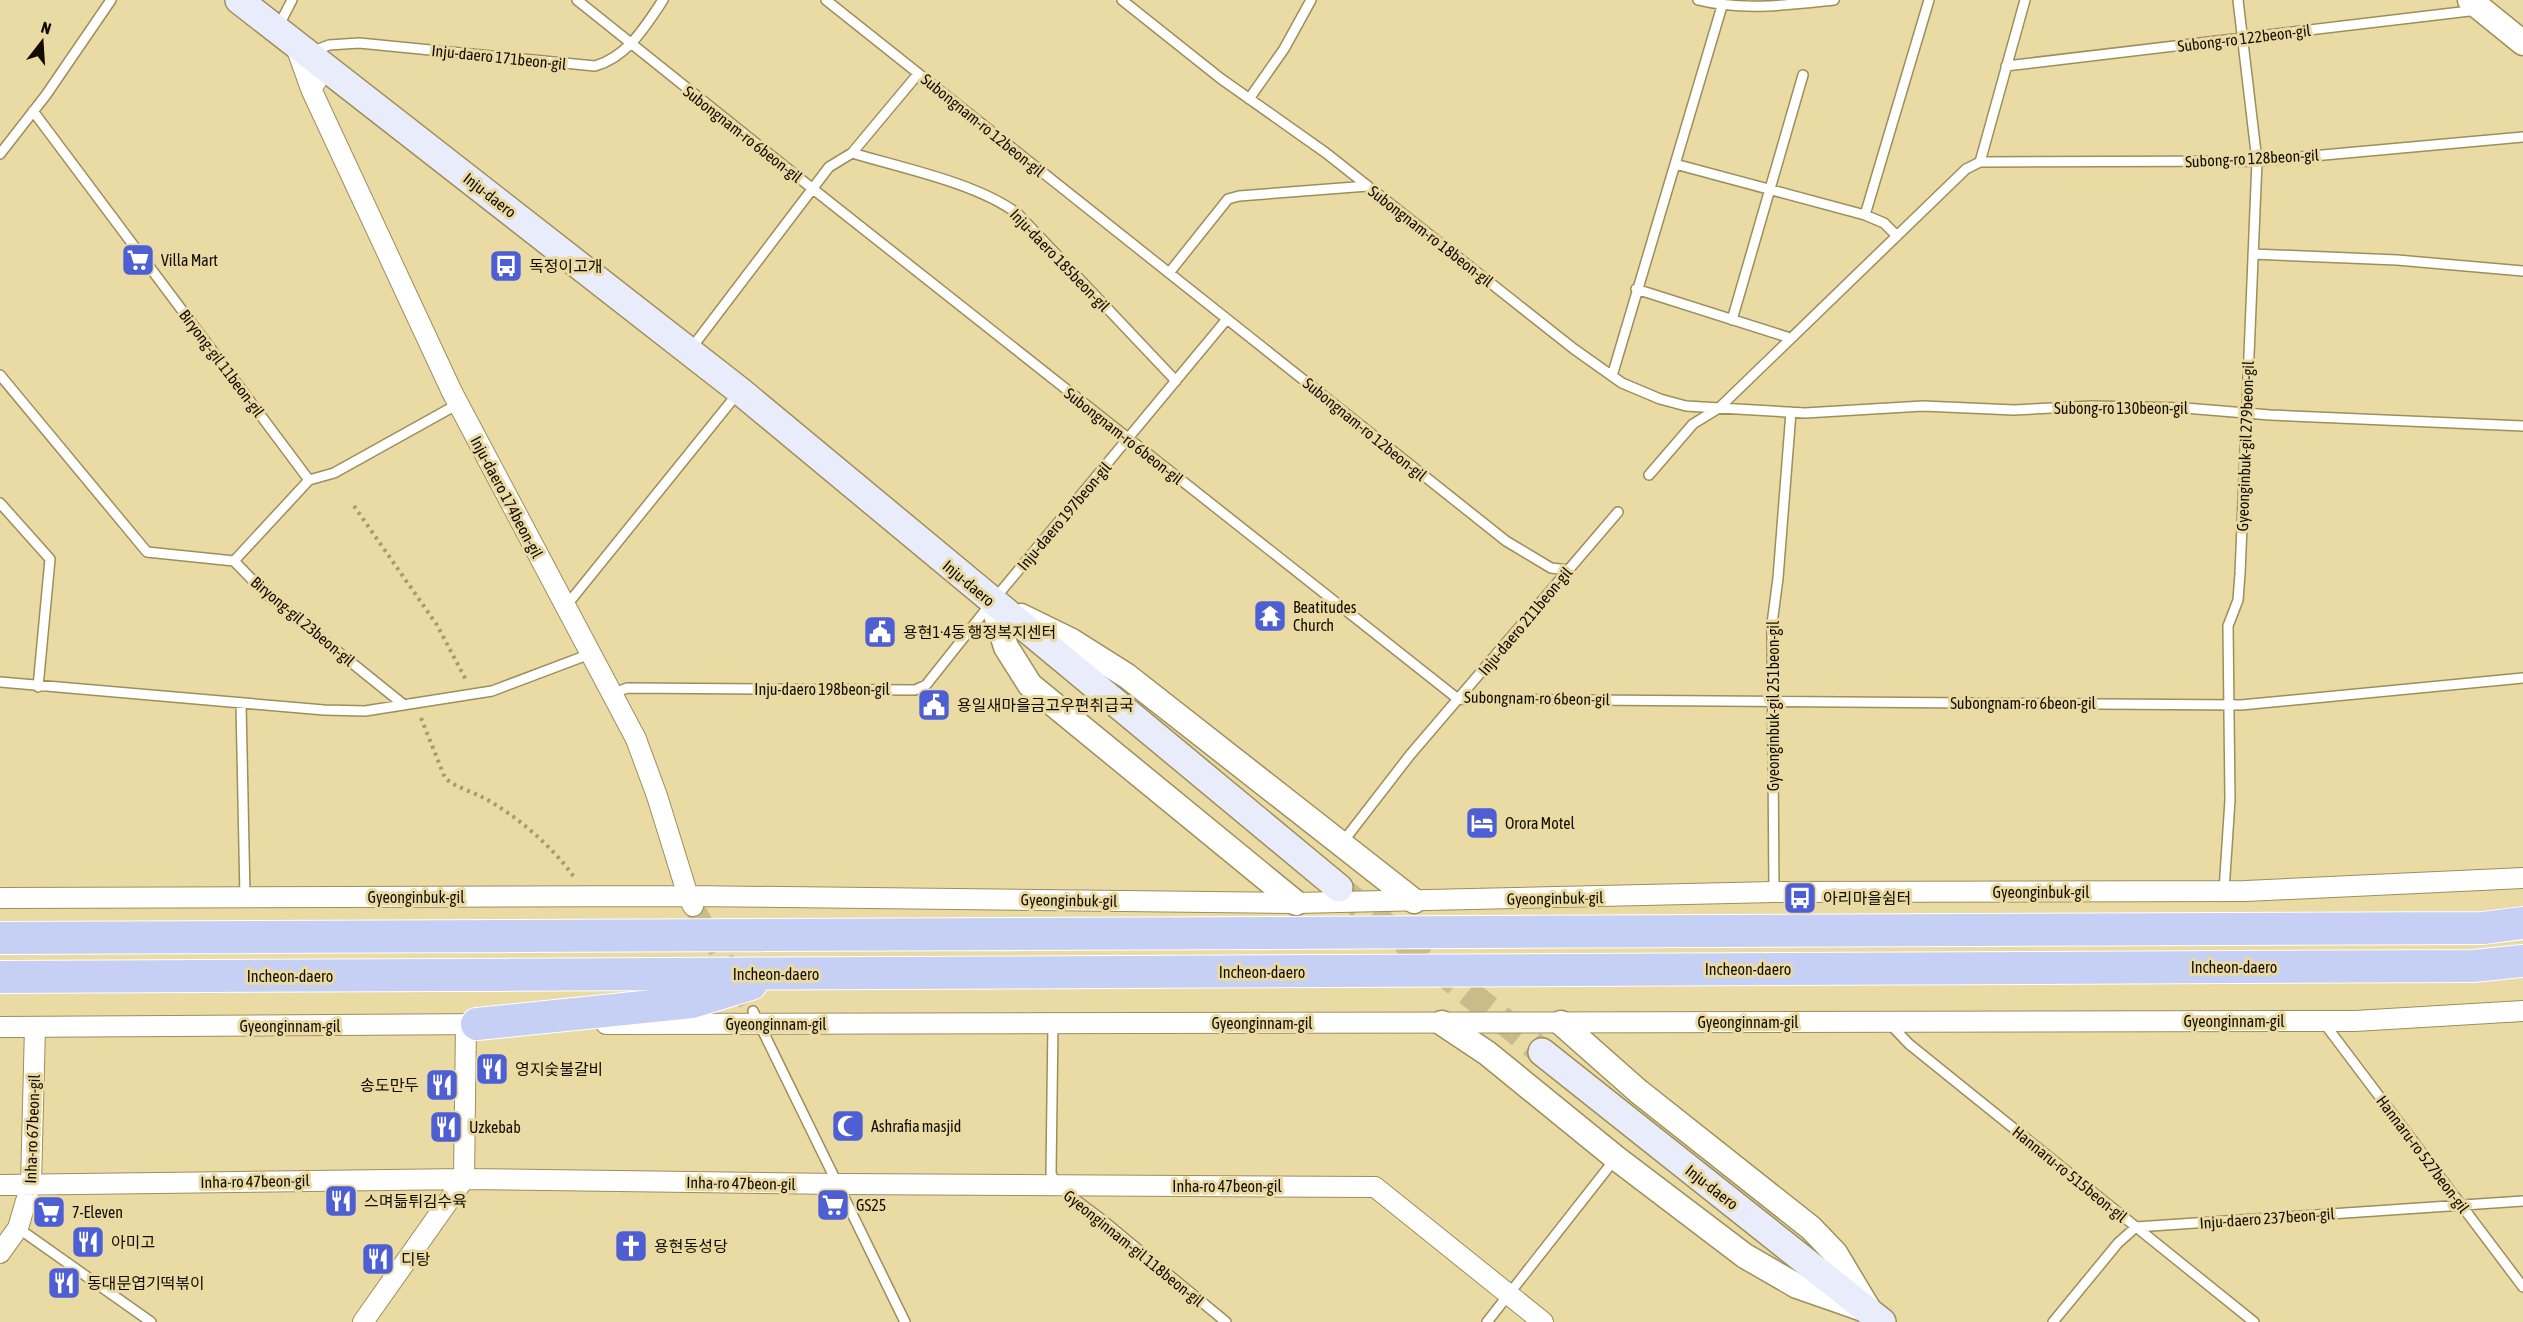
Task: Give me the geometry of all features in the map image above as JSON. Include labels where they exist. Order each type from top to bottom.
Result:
[{"type":"highway","points":[[0,938],[2483,928],[2523,923]]},
{"type":"highway","name":"Incheon-daero","points":[[0,977],[2461,966],[2523,961]]},
{"type":"highway","points":[[472,1024],[692,1002],[784,974]]},
{"type":"main road","name":"Inju-daero","points":[[239,0],[740,391],[1339,888]]},
{"type":"main road","name":"Inju-daero","points":[[1542,1052],[1876,1317]]},
{"type":"street","points":[[2476,5],[2523,43]]},
{"type":"street","name":"Inju-daero 174beon-gil","points":[[293,42],[311,89],[458,404],[636,739],[691,902]]},
{"type":"street","points":[[311,89],[316,80],[336,76]]},
{"type":"street","points":[[992,602],[1070,640],[1127,676],[1414,901]]},
{"type":"street","points":[[992,602],[1006,647],[1030,685],[1296,903]]},
{"type":"street","name":"Gyeonginbuk-gil","points":[[0,898],[587,896],[691,902],[1296,903],[1345,900],[1414,901],[1774,892],[2224,891],[2523,878]]},
{"type":"street","name":"Gyeonginnam-gil","points":[[0,1027],[472,1024],[757,1017],[1053,1024],[2322,1021],[2523,1011]]},
{"type":"street","points":[[1442,1023],[1487,1053],[1616,1158],[1744,1256],[1797,1286],[1876,1317]]},
{"type":"street","points":[[1561,1023],[1638,1091],[1811,1228],[1835,1253],[1876,1317]]},
{"type":"street","points":[[363,1322],[464,1179],[472,1024]]},
{"type":"street","name":"Inha-ro 67beon-gil","points":[[0,1253],[18,1228],[31,1184],[34,1027]]},
{"type":"street","name":"Inha-ro 47beon-gil","points":[[0,1185],[464,1179],[838,1184],[1376,1186],[1543,1322]]},
{"type":"lane","points":[[0,154],[111,0]]},
{"type":"lane","points":[[292,0],[293,42]]},
{"type":"lane","name":"Subongnam-ro 6beon-gil","points":[[577,0],[629,44],[1458,699],[2229,705],[2523,678]]},
{"type":"lane","name":"Inju-daero 171beon-gil","points":[[293,42],[329,45],[359,43],[595,66],[620,55],[663,0]]},
{"type":"lane","name":"Subongnam-ro 12beon-gil","points":[[826,0],[1506,541],[1551,568],[1569,570]]},
{"type":"lane","name":"Subongnam-ro 18beon-gil","points":[[1122,0],[1249,99],[1326,153],[1611,376],[1660,399],[1686,406],[1719,408]]},
{"type":"lane","points":[[1249,99],[1284,49],[1311,0]]},
{"type":"lane","points":[[1698,0],[1722,6],[1767,8],[1834,0]]},
{"type":"lane","points":[[1865,215],[1929,0]]},
{"type":"lane","points":[[1649,475],[1693,424],[1719,408],[1966,169],[1980,162],[2025,0]]},
{"type":"lane","name":"Gyeonginbuk-gil 279beon-gil","points":[[2224,891],[2230,800],[2228,626],[2238,600],[2257,160],[2238,0]]},
{"type":"lane","name":"Subong-ro 122beon-gil","points":[[2006,66],[2243,38],[2476,5]]},
{"type":"lane","points":[[1611,376],[1722,6]]},
{"type":"lane","points":[[689,351],[829,167],[852,153],[918,74]]},
{"type":"lane","points":[[1732,320],[1803,75]]},
{"type":"lane","name":"Biryong-gil 11beon-gil","points":[[33,111],[309,480]]},
{"type":"lane","name":"Subong-ro 128beon-gil","points":[[1980,162],[2257,160],[2523,137]]},
{"type":"lane","name":"Inju-daero 185beon-gil","points":[[852,153],[937,178],[1001,202],[1018,214],[1176,381]]},
{"type":"lane","points":[[1675,164],[1865,215],[1884,223],[1897,236]]},
{"type":"lane","points":[[1168,273],[1228,199],[1239,196],[1368,186]]},
{"type":"lane","points":[[2253,254],[2397,260],[2523,272]]},
{"type":"lane","points":[[1636,289],[1787,337],[1789,340]]},
{"type":"lane","name":"Inju-daero 197beon-gil","points":[[992,602],[1227,319]]},
{"type":"lane","points":[[0,375],[147,552],[234,561],[309,480],[334,473],[458,404]]},
{"type":"lane","points":[[566,607],[740,391]]},
{"type":"lane","name":"Subong-ro 130beon-gil","points":[[1719,408],[1791,412],[1923,406],[2014,410],[2092,406],[2184,408],[2523,426]]},
{"type":"lane","name":"Gyeonginbuk-gil 251beon-gil","points":[[1774,892],[1772,624],[1778,578],[1791,412]]},
{"type":"lane","points":[[0,503],[50,559],[38,687]]},
{"type":"lane","name":"Inju-daero 211beon-gil","points":[[1342,843],[1410,755],[1618,512]]},
{"type":"lane","name":"Biryong-gil 23beon-gil","points":[[234,561],[264,592],[404,705]]},
{"type":"lane","name":"Inju-daero 198beon-gil","points":[[612,694],[627,688],[915,690],[927,685],[992,602]]},
{"type":"lane","points":[[0,682],[324,710],[365,711],[492,691],[590,654]]},
{"type":"lane","points":[[241,703],[245,897]]},
{"type":"lane","points":[[757,1017],[905,1322]]},
{"type":"lane","name":"Hannaru-ro 527beon-gil","points":[[2322,1021],[2523,1287]]},
{"type":"lane","name":"Hannaru-ro 515beon-gil","points":[[1888,1022],[1909,1044],[2254,1322]]},
{"type":"lane","name":"Gyeonginnam-gil 118beon-gil","points":[[1053,1024],[1051,1173],[1056,1185],[1119,1233],[1227,1322]]},
{"type":"lane","points":[[1487,1322],[1616,1158]]},
{"type":"lane","name":"Inju-daero 237beon-gil","points":[[2136,1227],[2523,1201]]},
{"type":"lane","points":[[2053,1322],[2118,1243],[2136,1227]]},
{"type":"lane","points":[[18,1228],[151,1322]]},
{"type":"path","points":[[354,506],[437,626],[474,694]]},
{"type":"path","points":[[418,702],[420,716],[445,778],[495,805],[544,843],[563,861],[587,896]]},
{"type":"tunnel","points":[[1340,889],[1542,1052]]},
{"type":"tunnel","points":[[694,907],[753,1011]]},
{"type":"place","name":"Villa Mart","points":[[138,260]]},
{"type":"place","name":"독정이고개","points":[[506,266]]},
{"type":"place","name":"Beatitudes Church","points":[[1270,616]]},
{"type":"place","name":"용현1·4동 행정복지센터","points":[[880,632]]},
{"type":"place","name":"용일새마을금고우편취급국","points":[[934,705]]},
{"type":"place","name":"Orora Motel","points":[[1482,823]]},
{"type":"place","name":"아리마을쉼터","points":[[1800,898]]},
{"type":"place","name":"영지숯불갈비","points":[[492,1069]]},
{"type":"place","name":"송도만두","points":[[442,1085]]},
{"type":"place","name":"Ashrafia masjid","points":[[848,1126]]},
{"type":"place","name":"Uzkebab","points":[[446,1127]]},
{"type":"place","name":"스며듦튀김수육","points":[[341,1201]]},
{"type":"place","name":"GS25","points":[[833,1205]]},
{"type":"place","name":"7-Eleven","points":[[49,1212]]},
{"type":"place","name":"아미고","points":[[88,1242]]},
{"type":"place","name":"용현동성당","points":[[631,1246]]},
{"type":"place","name":"디탕","points":[[378,1259]]},
{"type":"place","name":"동대문엽기떡볶이","points":[[64,1283]]}]
